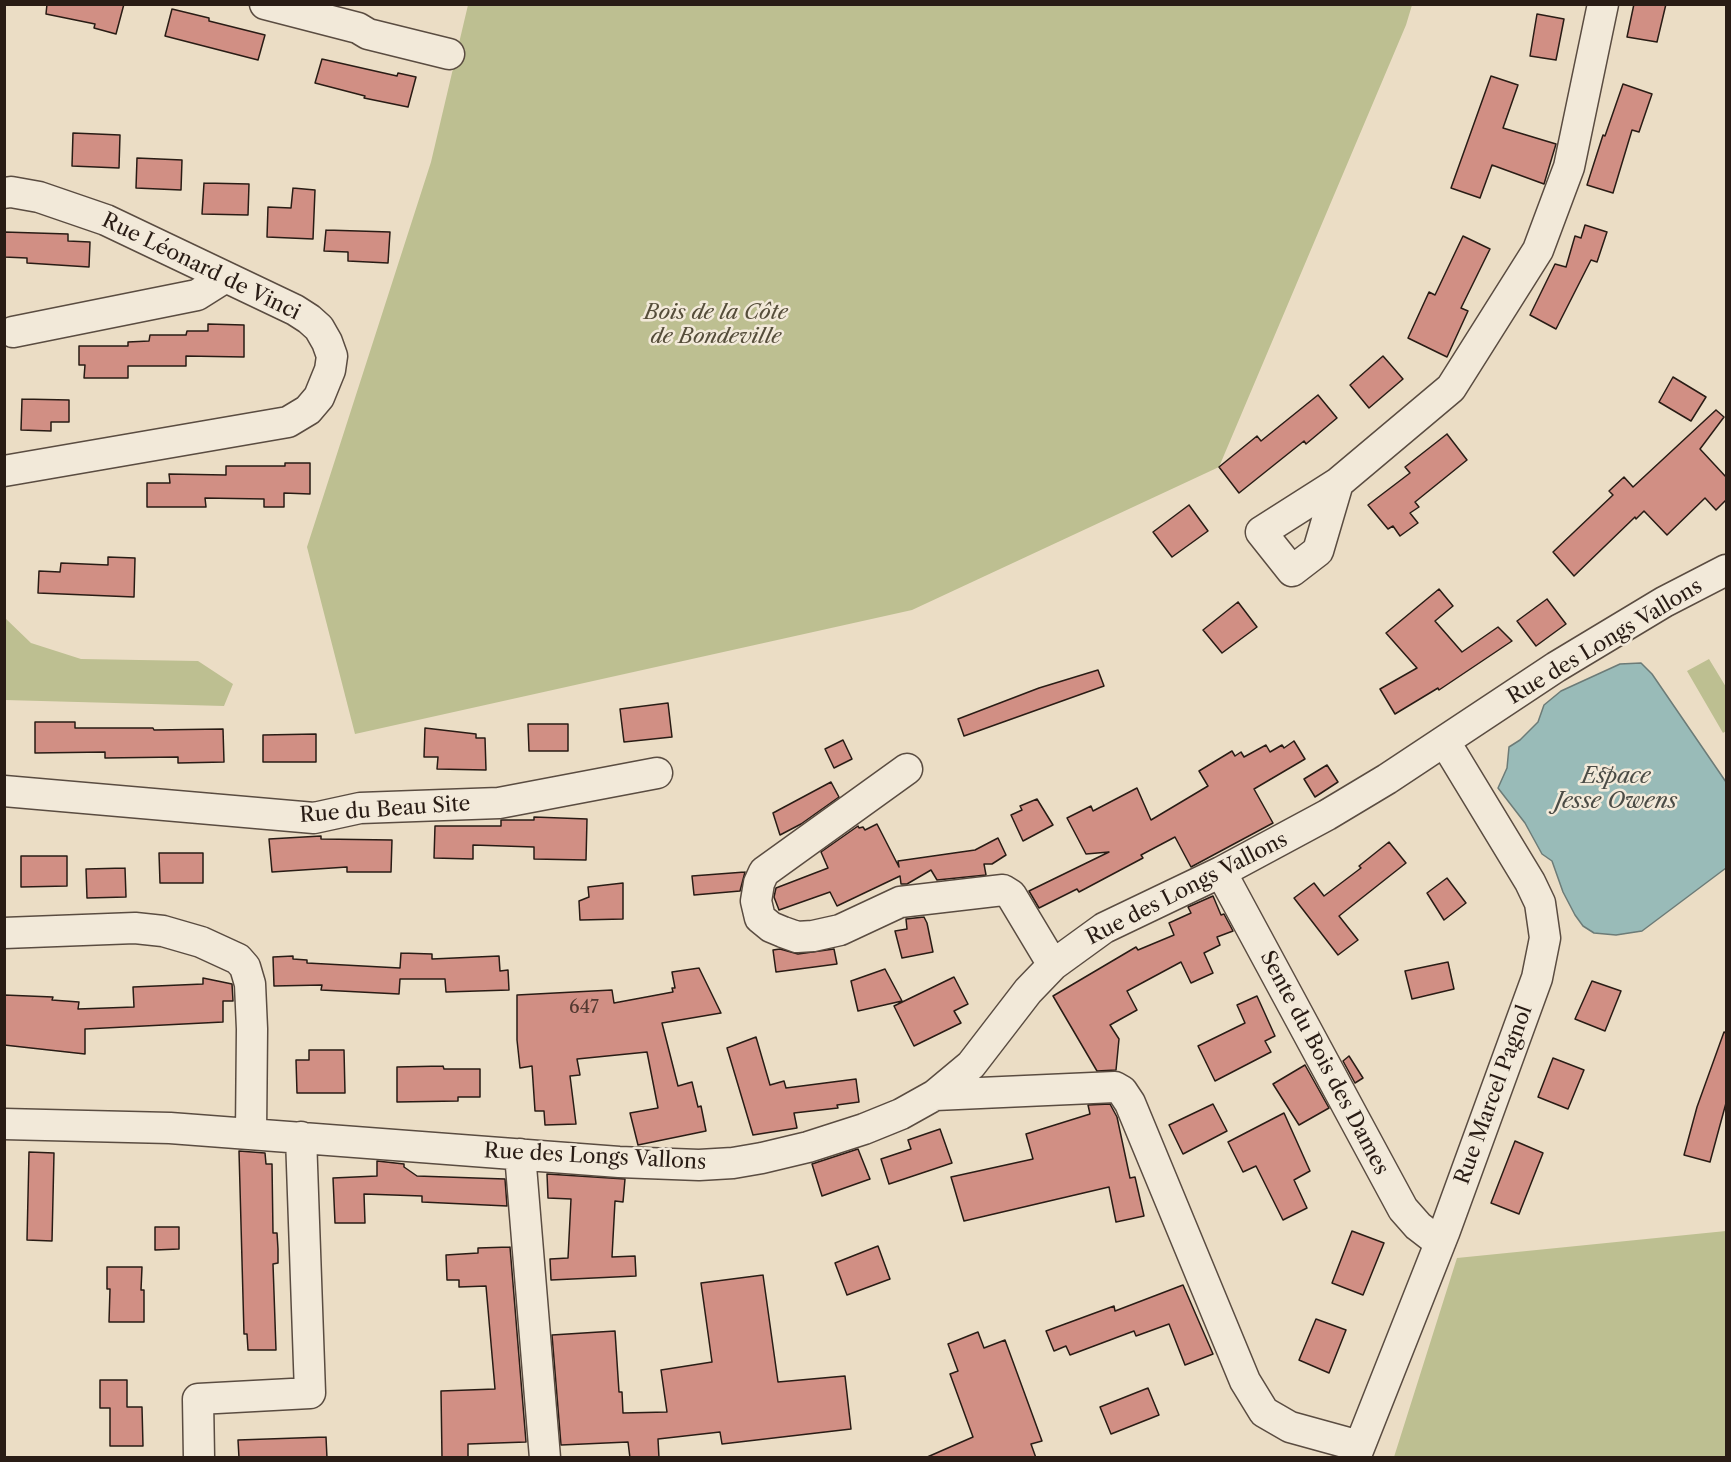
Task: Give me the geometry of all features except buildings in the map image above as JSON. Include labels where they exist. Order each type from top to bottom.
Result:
[{"type":"street","points":[[265,4],[358,28],[368,34],[449,54]]},
{"type":"street","points":[[1338,483],[1451,388],[1538,250],[1569,167],[1603,4]]},
{"type":"street","name":"Rue Léonard de Vinci","points":[[4,471],[288,422],[308,410],[319,397],[330,370],[332,356],[319,328],[295,310],[106,220],[7,185]]},
{"type":"street","points":[[13,332],[197,295],[224,278]]},
{"type":"street","name":"Rue des Longs Vallons","points":[[4,1124],[170,1128],[665,1165],[733,1163],[808,1147],[864,1129],[901,1114],[935,1095],[970,1065],[1028,991],[1053,965],[1104,928],[1277,844],[1445,742],[1556,666],[1664,602],[1726,570]]},
{"type":"street","name":"Rue Marcel Pagnol","points":[[1357,1452],[1440,1243],[1537,978],[1545,938],[1540,903],[1530,882],[1445,742]]},
{"type":"street","points":[[907,769],[764,872],[759,883],[756,901],[760,918],[771,927],[797,937],[813,936],[840,930],[900,902],[1003,890],[1011,894],[1053,965]]},
{"type":"street","name":"Rue du Beau Site","points":[[4,791],[314,818],[360,808],[500,803],[657,773]]},
{"type":"street","name":"Sente du Bois des Dames","points":[[1221,872],[1403,1209],[1418,1226],[1440,1243]]},
{"type":"street","points":[[4,933],[135,928],[163,931],[201,942],[238,959],[245,967],[250,984],[251,1134]]},
{"type":"street","points":[[935,1095],[1115,1087],[1122,1091],[1130,1103],[1245,1381],[1264,1412],[1290,1427],[1357,1452]]},
{"type":"street","points":[[199,1458],[198,1399],[310,1393],[301,1137]]},
{"type":"street","points":[[520,1154],[545,1458]]},
{"type":"green space","name":"Bois de la Côte de Bondeville","points":[[468,5],[1412,5],[1406,25],[1219,467],[912,610],[355,734],[307,547],[431,162]]},
{"type":"green space","points":[[4,617],[31,643],[81,659],[198,661],[233,684],[224,706],[5,700]]},
{"type":"green space","points":[[1709,659],[1726,687],[1726,731],[1723,733],[1687,671]]},
{"type":"green space","points":[[1726,1231],[1726,1457],[1394,1457],[1457,1258]]},
{"type":"water","name":"Espace Jesse Owens","points":[[1641,663],[1652,674],[1726,782],[1726,868],[1642,931],[1616,935],[1594,933],[1583,926],[1575,915],[1563,892],[1552,861],[1542,854],[1525,823],[1498,788],[1507,768],[1509,747],[1520,740],[1538,722],[1544,705],[1561,691],[1620,664]]}]
